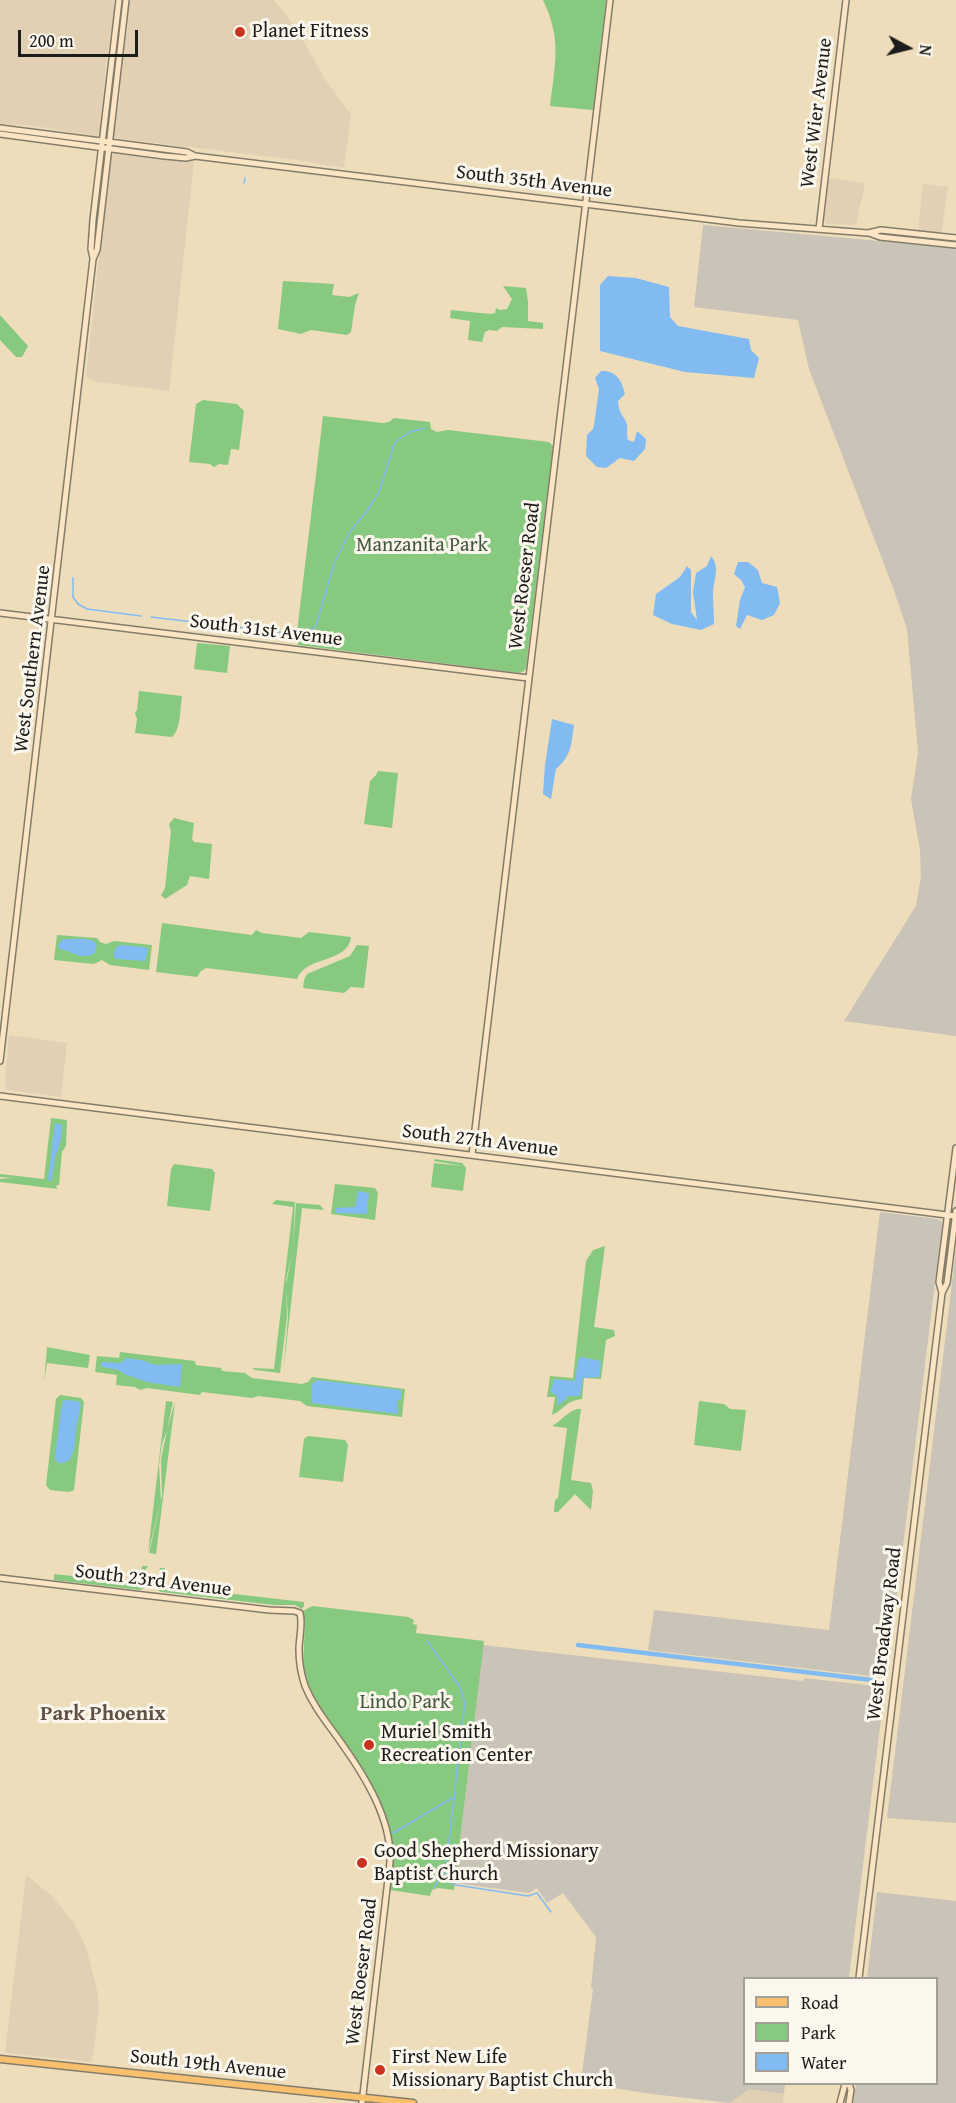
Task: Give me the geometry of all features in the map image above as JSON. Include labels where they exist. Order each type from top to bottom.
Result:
[{"type":"main road","name":"West Southern Avenue","points":[[0,1061],[53,620],[93,259],[91,249],[101,148],[119,0]]},
{"type":"main road","name":"West Southern Avenue","points":[[93,259],[98,250],[126,0]]},
{"type":"main road","name":"West Roeser Road","points":[[472,1155],[610,0]]},
{"type":"main road","name":"West Wier Avenue","points":[[819,230],[846,0]]},
{"type":"main road","name":"South 35th Avenue","points":[[0,128],[102,141],[109,145],[187,152],[195,156],[585,205],[750,225],[868,233],[880,237],[956,244]]},
{"type":"main road","name":"South 35th Avenue","points":[[0,134],[101,148],[109,145]]},
{"type":"main road","name":"South 35th Avenue","points":[[868,233],[881,230],[956,237]]},
{"type":"main road","name":"South 31st Avenue","points":[[0,613],[528,678]]},
{"type":"main road","name":"South 27th Avenue","points":[[0,1096],[956,1216]]},
{"type":"main road","name":"West Broadway Road","points":[[942,1293],[939,1281],[956,1148]]},
{"type":"main road","name":"West Broadway Road","points":[[859,1977],[942,1293],[947,1283],[956,1211]]},
{"type":"main road","name":"South 23rd Avenue","points":[[0,1578],[294,1611],[301,1615]]},
{"type":"main road","name":"West Roeser Road","points":[[301,1615],[300,1665],[305,1684],[317,1710],[366,1782],[383,1817],[390,1844],[390,1862],[362,2100]]},
{"type":"main road","name":"South 19th Avenue","points":[[0,2059],[362,2100],[412,2103]]},
{"type":"main road","points":[[840,2103],[847,2085]]},
{"type":"main road","points":[[848,2085],[851,2090],[849,2103]]},
{"type":"shaded area","points":[[0,0],[114,0],[100,132],[97,136],[27,125],[0,124]]},
{"type":"shaded area","points":[[129,0],[274,0],[296,28],[325,79],[351,115],[344,168],[297,160],[115,138],[113,134],[120,96],[122,54],[128,29]]},
{"type":"shaded area","points":[[115,153],[157,160],[194,162],[169,391],[92,381],[86,376],[110,158]]},
{"type":"shaded area","points":[[828,178],[865,183],[856,225],[824,222]]},
{"type":"shaded area","points":[[923,184],[948,187],[942,230],[939,233],[918,231]]},
{"type":"shaded area","points":[[703,225],[956,248],[956,1036],[844,1021],[916,906],[921,876],[920,850],[911,799],[918,752],[907,629],[809,369],[798,320],[694,307]]},
{"type":"shaded area","points":[[9,1035],[67,1043],[61,1097],[7,1090],[5,1084]]},
{"type":"shaded area","points":[[880,1212],[937,1219],[942,1225],[887,1678],[648,1650],[654,1610],[829,1630]]},
{"type":"shaded area","points":[[956,1250],[956,1823],[887,1818]]},
{"type":"shaded area","points":[[483,1645],[803,1681],[804,1678],[885,1687],[849,1977],[743,1977],[743,2085],[785,2085],[784,2094],[749,2089],[730,2103],[652,2094],[581,2081],[593,1989],[591,1988],[596,1937],[563,1893],[547,1903],[537,1888],[529,1893],[455,1883]]},
{"type":"shaded area","points":[[26,1875],[51,1895],[75,1924],[87,1950],[98,1995],[99,2009],[92,2062],[5,2053]]},
{"type":"shaded area","points":[[877,1892],[956,1901],[956,2103],[853,2103],[856,2085],[938,2085],[938,1977],[867,1977]]},
{"type":"shaded area","points":[[749,2089],[784,2094],[783,2103],[730,2103]]},
{"type":"green space","points":[[543,0],[606,0],[593,110],[550,106],[556,52],[553,27]]},
{"type":"green space","points":[[283,281],[334,284],[332,295],[349,297],[359,293],[351,332],[347,335],[311,330],[301,334],[278,329]]},
{"type":"green space","points":[[503,286],[526,288],[528,321],[543,323],[543,329],[502,327],[497,331],[485,332],[482,342],[468,340],[470,321],[450,318],[451,310],[490,314],[495,313],[496,308],[507,309],[512,299]]},
{"type":"green space","points":[[0,315],[28,346],[22,357],[16,357],[0,340]]},
{"type":"green space","points":[[203,400],[237,404],[244,411],[239,450],[231,449],[228,465],[219,464],[214,467],[210,464],[189,462],[196,404]]},
{"type":"green space","name":"Manzanita Park","points":[[323,416],[383,423],[394,418],[430,422],[431,429],[437,432],[448,430],[549,442],[553,446],[524,671],[520,673],[298,645],[296,640]]},
{"type":"green space","points":[[197,643],[230,646],[227,673],[194,669]]},
{"type":"green space","points":[[139,691],[182,696],[179,724],[172,737],[135,733],[137,719],[135,713]]},
{"type":"green space","points":[[378,771],[398,773],[392,828],[364,824],[370,781]]},
{"type":"green space","points":[[174,818],[194,823],[192,839],[194,842],[212,844],[209,879],[190,876],[187,885],[165,899],[161,895],[165,888],[171,831],[169,824]]},
{"type":"green space","points":[[162,923],[252,935],[256,930],[262,933],[301,938],[309,932],[351,937],[343,952],[309,966],[297,979],[206,968],[197,977],[156,972]]},
{"type":"green space","points":[[57,935],[97,938],[106,944],[114,941],[152,945],[149,970],[110,965],[102,960],[94,964],[54,960]]},
{"type":"green space","points":[[357,945],[369,946],[364,988],[351,987],[344,993],[303,988],[307,974],[350,956]]},
{"type":"green space","points":[[51,1118],[67,1120],[66,1146],[62,1152],[59,1185],[56,1187],[58,1189],[0,1182],[0,1179],[12,1178],[0,1177],[0,1174],[44,1179]]},
{"type":"green space","points":[[435,1159],[462,1163],[466,1168],[463,1191],[431,1187],[434,1163],[463,1166],[434,1161]]},
{"type":"green space","points":[[174,1164],[212,1169],[215,1173],[210,1211],[167,1206],[171,1169]]},
{"type":"green space","points":[[335,1184],[375,1188],[378,1193],[375,1220],[331,1214]]},
{"type":"green space","points":[[276,1200],[295,1202],[293,1247],[296,1203],[320,1205],[324,1210],[302,1208],[283,1374],[288,1317],[286,1287],[287,1317],[280,1373],[252,1368],[274,1369],[293,1207],[272,1204]]},
{"type":"green space","points":[[605,1246],[594,1327],[614,1330],[615,1336],[606,1340],[601,1379],[584,1378],[582,1399],[568,1403],[552,1415],[555,1397],[547,1397],[550,1376],[573,1378],[586,1261],[593,1250]]},
{"type":"green space","points":[[47,1347],[90,1355],[88,1368],[47,1363],[44,1383]]},
{"type":"green space","points":[[120,1352],[195,1361],[196,1365],[245,1373],[252,1378],[302,1384],[308,1382],[312,1377],[405,1389],[402,1417],[307,1406],[300,1401],[258,1396],[252,1398],[202,1392],[200,1395],[147,1388],[140,1390],[135,1387],[116,1385],[117,1375],[95,1372],[97,1356],[119,1358]]},
{"type":"green space","points":[[60,1395],[81,1398],[84,1402],[74,1490],[69,1492],[50,1490],[46,1485],[56,1399]]},
{"type":"green space","points":[[166,1401],[173,1402],[167,1430],[175,1402],[156,1554],[149,1553],[162,1496],[161,1459],[167,1431],[162,1444],[159,1465],[161,1500],[148,1553]]},
{"type":"green space","points":[[699,1401],[724,1404],[730,1409],[746,1410],[741,1451],[694,1445]]},
{"type":"green space","points":[[577,1409],[581,1409],[571,1480],[591,1483],[593,1491],[591,1510],[575,1494],[558,1512],[554,1512],[555,1500],[558,1498],[567,1428],[552,1426]]},
{"type":"green space","points":[[308,1436],[345,1440],[348,1445],[343,1482],[299,1477],[304,1439]]},
{"type":"green space","points":[[142,1566],[148,1566],[143,1574],[146,1587],[140,1590],[54,1580],[54,1574],[140,1583]]},
{"type":"green space","points":[[160,1568],[165,1568],[164,1586],[304,1602],[304,1606],[302,1609],[295,1605],[274,1605],[161,1592],[157,1589]]},
{"type":"green space","name":"Lindo Park","points":[[312,1606],[408,1617],[414,1620],[413,1624],[417,1625],[416,1633],[484,1641],[454,1890],[438,1888],[432,1890],[430,1896],[390,1890],[393,1855],[390,1829],[364,1773],[310,1690],[303,1665],[305,1623],[303,1611]]},
{"type":"water","points":[[608,276],[636,278],[669,287],[670,317],[678,326],[749,339],[751,350],[759,358],[754,378],[685,372],[600,351],[600,285]]},
{"type":"water","points":[[601,371],[614,374],[622,385],[625,394],[618,401],[627,425],[628,440],[634,442],[637,431],[646,439],[645,449],[634,461],[620,458],[606,468],[597,467],[586,456],[587,435],[593,429],[599,389],[595,378]]},
{"type":"water","points":[[711,556],[716,565],[713,594],[714,624],[701,630],[672,624],[653,615],[656,594],[680,577],[687,566],[691,570],[691,612],[697,620],[693,592],[696,573],[707,566]]},
{"type":"water","points":[[738,562],[748,562],[758,570],[762,583],[777,587],[780,603],[774,615],[762,620],[747,615],[740,629],[736,626],[740,600],[745,587],[734,574]]},
{"type":"water","points":[[552,719],[574,725],[568,754],[556,769],[551,799],[543,794]]},
{"type":"water","points":[[63,939],[86,939],[94,942],[97,944],[95,953],[81,956],[60,949],[58,945]]},
{"type":"water","points":[[121,945],[148,949],[145,961],[116,959],[114,951]]},
{"type":"water","points":[[55,1123],[62,1125],[51,1182],[48,1179]]},
{"type":"water","points":[[358,1191],[369,1193],[367,1214],[336,1213],[336,1208],[355,1207]]},
{"type":"water","points":[[581,1357],[601,1361],[600,1377],[583,1378],[580,1396],[569,1396],[558,1406],[557,1396],[551,1392],[554,1379],[575,1381],[578,1360]]},
{"type":"water","points":[[126,1358],[142,1360],[155,1365],[182,1364],[180,1387],[147,1382],[101,1365],[102,1362],[121,1363]]},
{"type":"water","points":[[317,1380],[401,1390],[401,1399],[397,1401],[398,1414],[312,1403],[312,1384]]},
{"type":"water","points":[[63,1401],[78,1401],[81,1405],[72,1457],[64,1463],[58,1463],[55,1458],[61,1409]]},
{"type":"waterway","points":[[244,183],[245,178]]},
{"type":"waterway","points":[[299,634],[306,634],[316,626],[334,564],[349,533],[379,492],[395,442],[410,432],[425,428]]},
{"type":"waterway","points":[[73,578],[73,597],[78,604],[87,609],[141,616]]},
{"type":"waterway","points":[[151,617],[287,633]]},
{"type":"waterway","points":[[427,1641],[460,1687],[465,1703],[446,1866],[434,1888]]},
{"type":"waterway","points":[[578,1645],[872,1680]]},
{"type":"waterway","points":[[393,1833],[454,1797]]},
{"type":"waterway","points":[[445,1871],[449,1882],[456,1885],[528,1896],[537,1893],[551,1912]]},
{"type":"place","name":"Planet Fitness","points":[[240,32]]},
{"type":"place","name":"Muriel Smith Recreation Center","points":[[369,1745]]},
{"type":"place","name":"Good Shepherd Missionary Baptist Church","points":[[362,1863]]},
{"type":"place","name":"First New Life Missionary Baptist Church","points":[[380,2070]]},
{"type":"district","name":"Park Phoenix","points":[[103,1715]]}]
